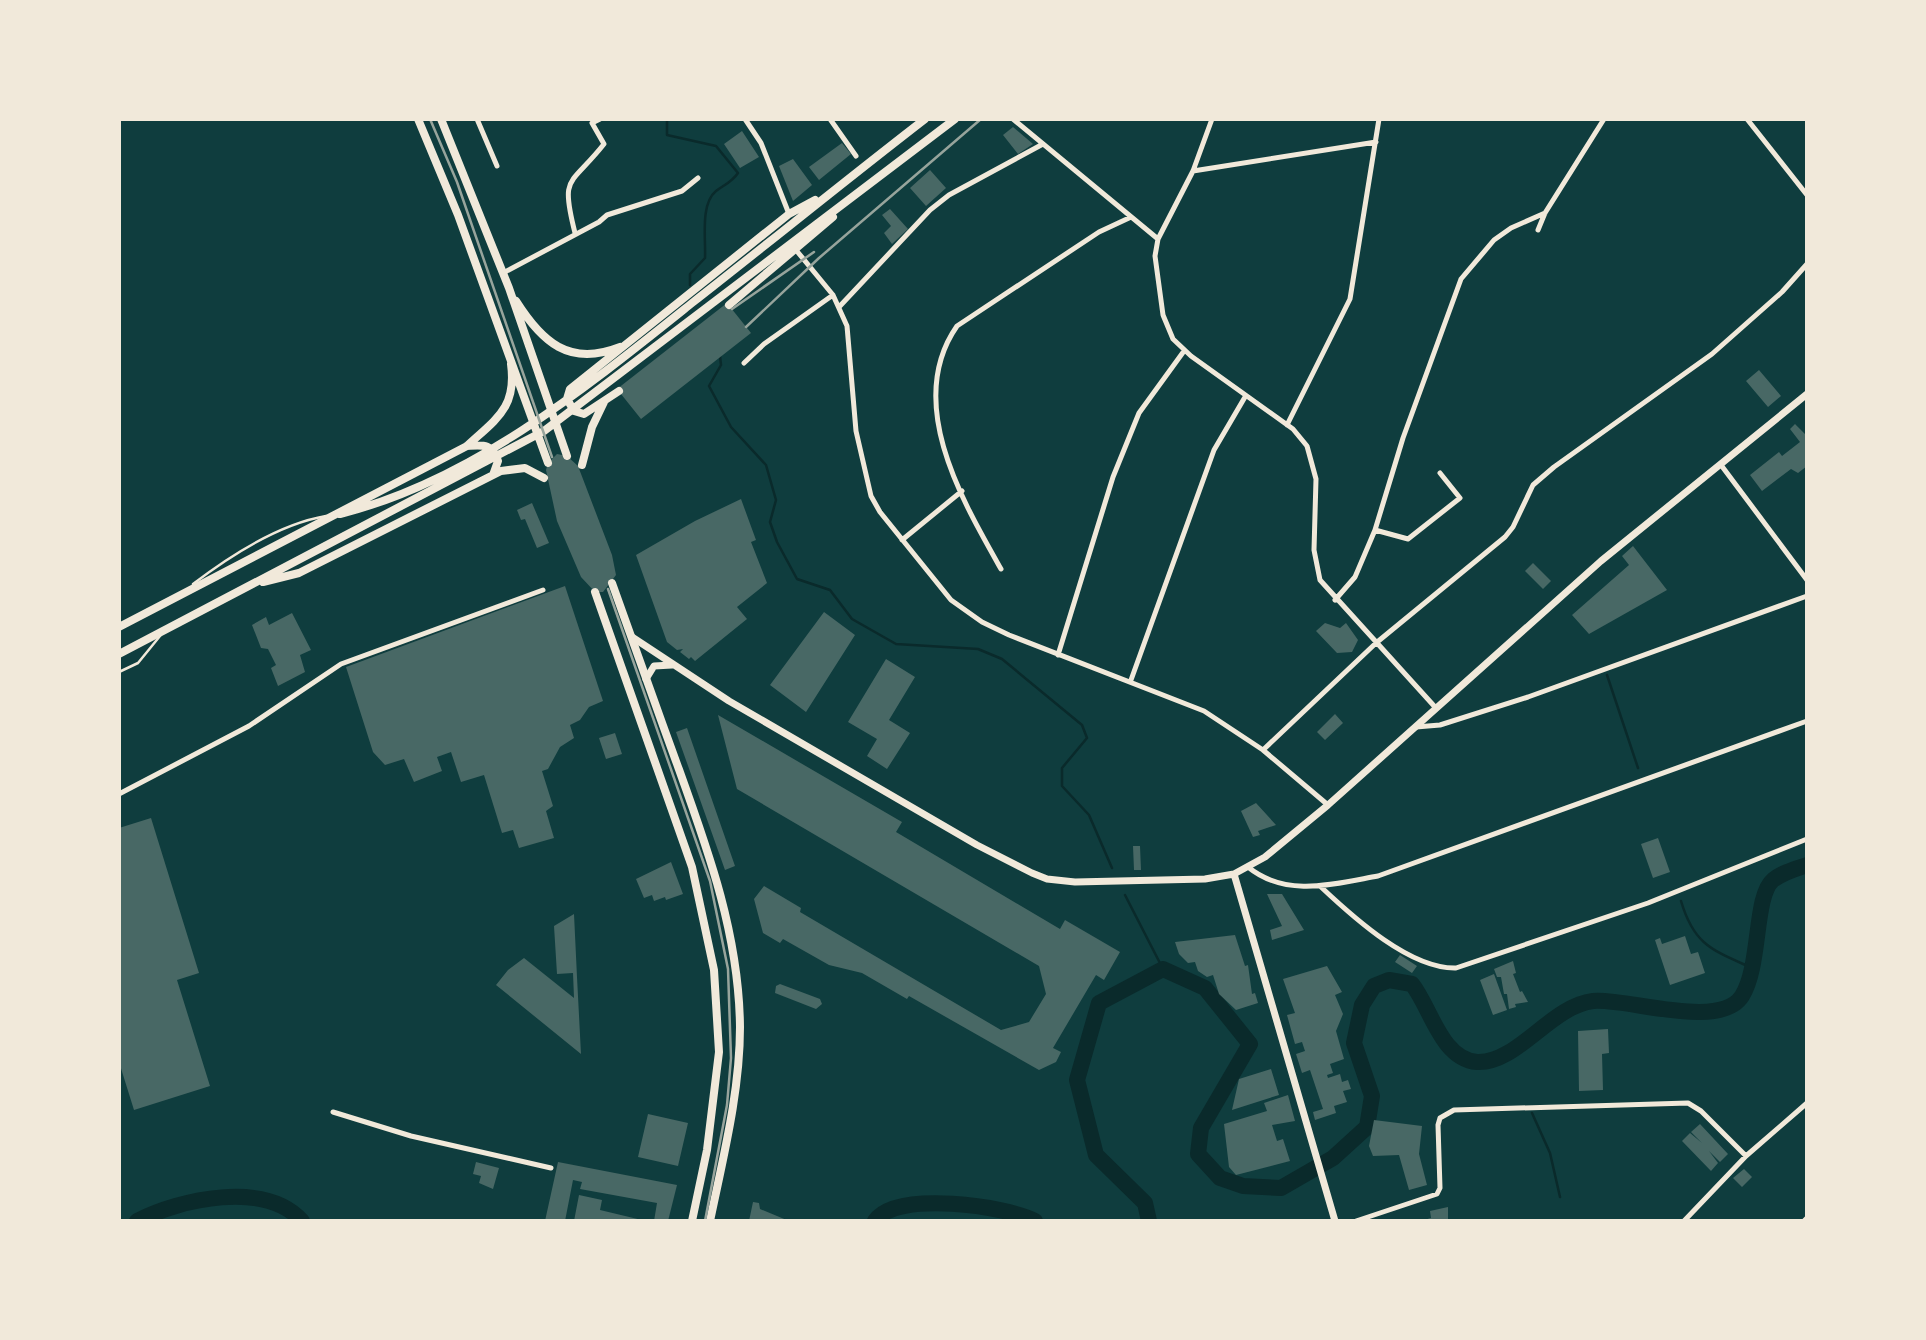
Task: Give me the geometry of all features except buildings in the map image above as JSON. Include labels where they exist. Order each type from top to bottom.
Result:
[{"type":"main road","points":[[418,119],[458,215],[548,463]]},
{"type":"main road","points":[[441,119],[509,289],[567,456]]},
{"type":"main road","points":[[340,514],[395,498],[542,418],[606,372],[827,193],[925,119]]},
{"type":"main road","points":[[119,654],[544,431],[955,119]]},
{"type":"main road","points":[[619,391],[580,414],[569,405],[567,395],[789,214],[827,193]]},
{"type":"main road","points":[[729,305],[822,229],[838,209]]},
{"type":"main road","points":[[509,289],[539,333],[563,349],[583,354],[600,353],[619,347],[637,336]]},
{"type":"main road","points":[[119,627],[467,446],[510,401],[512,364]]},
{"type":"main road","points":[[632,638],[672,665],[977,845],[1047,879],[1075,882],[1205,878],[1234,874],[1265,857],[1328,805],[1630,536],[1807,394]]},
{"type":"main road","points":[[582,465],[592,426],[605,401]]},
{"type":"main road","points":[[467,446],[485,445],[491,448],[498,461],[493,475]]},
{"type":"main road","points":[[253,584],[299,573],[493,475],[516,467],[529,469],[544,478]]},
{"type":"main road","points":[[612,583],[709,852],[732,943],[738,988],[739,1048],[730,1124],[710,1221]]},
{"type":"main road","points":[[594,592],[692,867],[714,970],[719,1052],[708,1150],[691,1221]]},
{"type":"main road","points":[[646,679],[654,666],[672,665]]},
{"type":"main road","points":[[1234,874],[1335,1221]]},
{"type":"street","points":[[477,119],[497,166]]},
{"type":"street","points":[[575,233],[566,198],[568,185],[604,144],[592,123],[600,119]]},
{"type":"street","points":[[745,119],[761,143],[789,214]]},
{"type":"street","points":[[830,119],[856,156]]},
{"type":"street","points":[[1013,119],[1129,218],[1158,239]]},
{"type":"street","points":[[1212,119],[1193,171],[1158,239],[1154,256],[1163,315],[1173,339],[1184,351],[1300,437],[1312,458],[1317,491],[1314,558],[1320,580],[1335,600],[1435,707]]},
{"type":"street","points":[[1287,425],[1350,299],[1379,119]]},
{"type":"street","points":[[1538,230],[1545,213],[1604,119]]},
{"type":"street","points":[[1747,119],[1807,195]]},
{"type":"street","points":[[1193,171],[1376,142]]},
{"type":"street","points":[[840,306],[930,209],[948,195],[1043,144]]},
{"type":"street","points":[[503,273],[607,215],[682,191],[698,178]]},
{"type":"street","points":[[1335,600],[1355,577],[1375,530],[1403,438],[1461,279],[1494,240],[1511,228],[1545,213]]},
{"type":"street","points":[[1001,569],[942,448],[936,419],[939,359],[957,326],[1100,232],[1129,218]]},
{"type":"street","points":[[796,250],[840,306],[849,340],[856,431],[865,482],[880,512],[951,600],[966,612],[1009,635],[1131,680],[1204,711],[1264,750],[1328,805]]},
{"type":"street","points":[[1264,750],[1376,643],[1504,537],[1513,527],[1534,485],[1554,467],[1712,354],[1782,292],[1807,264]]},
{"type":"street","points":[[744,363],[764,344],[833,295]]},
{"type":"street","points":[[1058,655],[1113,477],[1139,413],[1184,351]]},
{"type":"street","points":[[1131,680],[1214,450],[1245,397]]},
{"type":"street","points":[[1721,465],[1807,580]]},
{"type":"street","points":[[1375,530],[1408,539],[1460,498],[1440,473]]},
{"type":"street","points":[[902,540],[962,491]]},
{"type":"street","points":[[119,794],[249,726],[341,664],[543,590]]},
{"type":"street","points":[[1414,727],[1440,725],[1528,697],[1807,596]]},
{"type":"street","points":[[1248,867],[1274,882],[1321,887],[1378,876],[1807,721]]},
{"type":"street","points":[[1321,887],[1393,944],[1419,961],[1436,968],[1456,968],[1648,903],[1807,839]]},
{"type":"street","points":[[1356,1221],[1437,1195],[1440,1188],[1438,1125],[1440,1118],[1454,1111],[1688,1103],[1701,1111],[1746,1157]]},
{"type":"street","points":[[1684,1221],[1746,1157],[1807,1103]]},
{"type":"street","points":[[333,1112],[411,1136],[551,1168]]},
{"type":"lane","points":[[119,673],[138,663],[163,631]]},
{"type":"waterway","points":[[667,119],[667,135],[716,146],[738,173],[711,197],[705,222],[705,258],[690,274],[690,285]]},
{"type":"waterway","points":[[720,356],[721,365],[709,386],[731,427],[766,465],[776,500],[770,522],[777,542],[797,579],[830,590],[852,619],[896,644],[978,649],[1002,659],[1082,725],[1087,738],[1062,768],[1062,786],[1089,815],[1112,868]]},
{"type":"waterway","points":[[1607,675],[1638,768]]},
{"type":"waterway","points":[[1149,1221],[1145,1203],[1096,1155],[1077,1080],[1099,1003],[1163,969],[1205,988],[1250,1044],[1201,1128],[1198,1154],[1220,1178],[1243,1186],[1281,1188],[1333,1158],[1367,1127],[1372,1096],[1354,1043],[1362,1005],[1374,986],[1389,980],[1412,984],[1438,1031],[1454,1052],[1477,1062],[1506,1054],[1563,1013],[1593,1001],[1693,1012],[1714,1011],[1731,1006],[1742,996],[1748,983],[1767,888],[1781,875],[1807,865]]},
{"type":"waterway","points":[[1125,895],[1163,969]]},
{"type":"waterway","points":[[1681,901],[1692,928],[1706,944],[1752,968]]},
{"type":"waterway","points":[[1532,1113],[1550,1153],[1560,1197]]},
{"type":"waterway","points":[[137,1221],[176,1206],[222,1197],[267,1201],[286,1208],[302,1221]]},
{"type":"waterway","points":[[875,1221],[887,1211],[927,1203],[978,1206],[1021,1215],[1035,1221]]},
{"type":"railway","points":[[430,119],[457,182],[552,457]]},
{"type":"railway","points":[[746,327],[819,258],[981,119]]},
{"type":"railway","points":[[732,309],[814,252]]},
{"type":"railway","points":[[608,589],[710,881],[728,969],[731,1058],[727,1105],[705,1221]]}]
